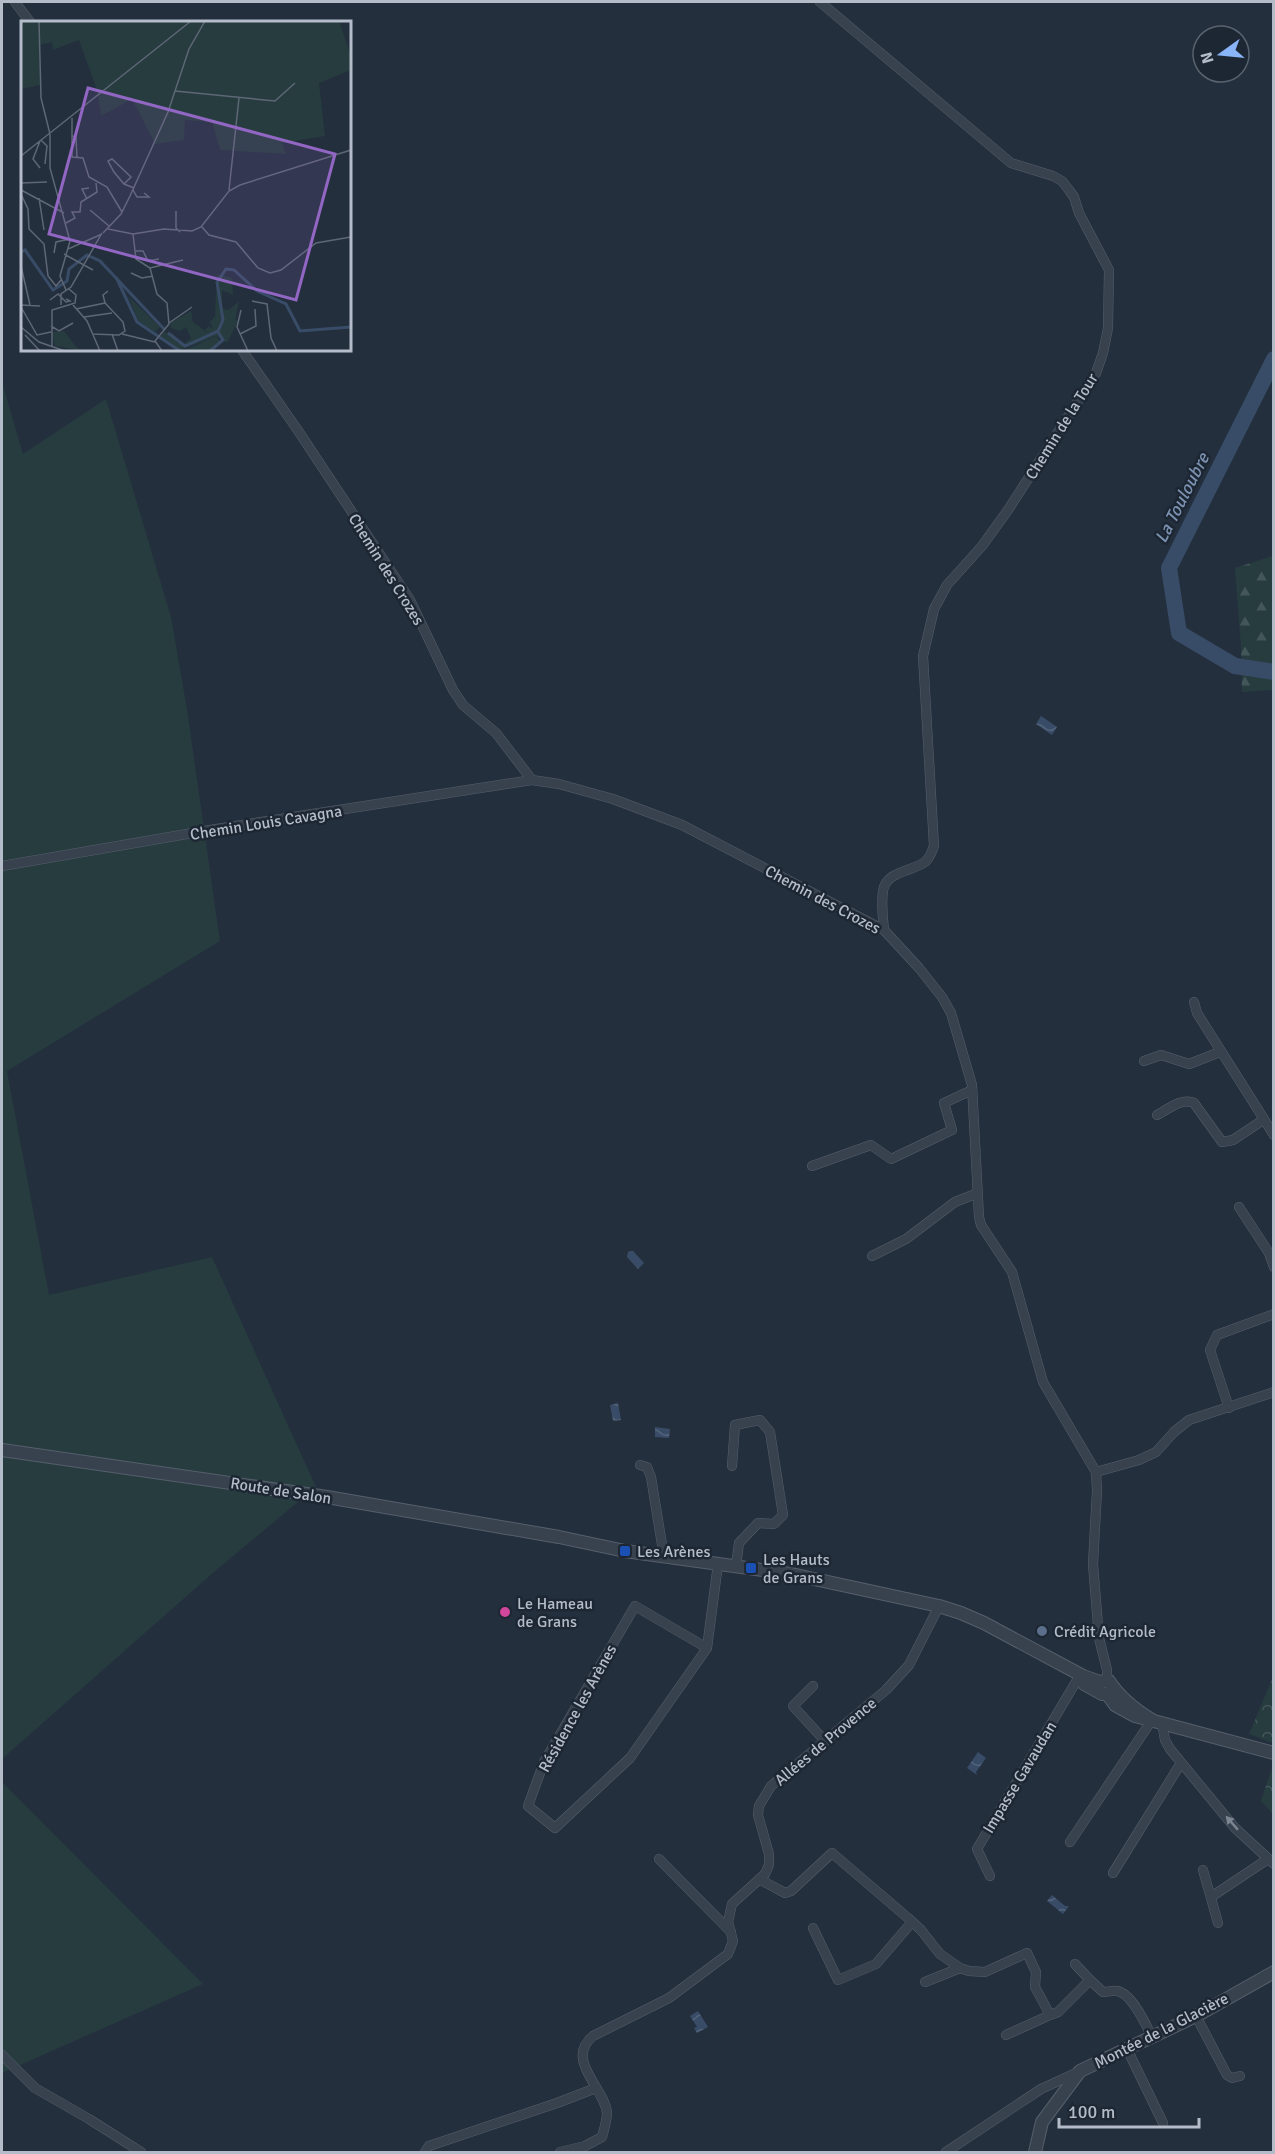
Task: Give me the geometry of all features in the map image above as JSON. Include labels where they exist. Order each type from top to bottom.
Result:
[{"type":"street","points":[[15,2],[29,21]]},
{"type":"street","name":"Chemin de la Tour","points":[[820,2],[1011,163],[1062,181],[1074,197],[1079,213],[1109,270],[1108,328],[1103,353],[1095,373],[1008,510],[982,546],[947,585],[934,609],[923,656],[934,846],[925,862],[891,877],[885,884],[882,901],[884,930]]},
{"type":"street","name":"Chemin des Crozes","points":[[243,351],[410,600],[453,690],[463,705],[496,733],[532,780],[560,784],[613,799],[682,825],[884,930],[942,997],[951,1013],[972,1090],[981,1225],[1012,1272],[1043,1382],[1096,1472],[1093,1564],[1099,1638],[1107,1671],[1105,1687]]},
{"type":"street","name":"Chemin Louis Cavagna","points":[[2,866],[210,830],[532,780]]},
{"type":"street","points":[[1194,1002],[1197,1013],[1220,1052],[1267,1119],[1274,1136]]},
{"type":"street","points":[[1144,1061],[1161,1055],[1189,1064],[1220,1052]]},
{"type":"street","points":[[812,1166],[871,1145],[891,1159],[952,1130],[944,1103],[972,1090]]},
{"type":"street","points":[[1156,1115],[1190,1101],[1222,1142],[1233,1140],[1267,1119]]},
{"type":"street","points":[[872,1256],[906,1239],[955,1202],[978,1193]]},
{"type":"street","points":[[1239,1207],[1269,1253],[1274,1268]]},
{"type":"street","points":[[1228,1407],[1210,1350],[1217,1335],[1274,1314]]},
{"type":"street","points":[[1096,1472],[1139,1460],[1156,1452],[1174,1432],[1189,1420],[1274,1392]]},
{"type":"street","points":[[732,1466],[735,1425],[760,1420],[770,1432],[783,1515],[774,1524],[758,1523],[739,1543],[736,1566]]},
{"type":"street","name":"Route de Salon","points":[[2,1450],[316,1495],[559,1537],[625,1551],[791,1574],[939,1606],[984,1623],[1048,1657]]},
{"type":"street","points":[[640,1465],[647,1467],[651,1477],[664,1557]]},
{"type":"street","name":"Résidence les Arènes","points":[[707,1648],[634,1606],[544,1762],[528,1806],[555,1828],[630,1758],[707,1648],[718,1564]]},
{"type":"street","name":"Allées de Provence","points":[[560,2152],[585,2146],[602,2137],[607,2112],[585,2067],[582,2052],[584,2043],[593,2036],[669,1998],[729,1954],[733,1934],[728,1922],[732,1904],[765,1874],[769,1865],[769,1854],[758,1815],[759,1806],[771,1786],[886,1690],[909,1665],[939,1606]]},
{"type":"street","points":[[1048,1657],[1077,1680],[1105,1687]]},
{"type":"street","points":[[1048,1657],[1105,1687],[1137,1711],[1157,1721],[1274,1753]]},
{"type":"street","name":"Impasse Gavaudan","points":[[990,1876],[977,1849],[1077,1680]]},
{"type":"street","points":[[813,1686],[793,1706],[825,1741]]},
{"type":"street","points":[[1157,1721],[1165,1740],[1181,1763],[1235,1828],[1271,1862],[1211,1897]]},
{"type":"street","points":[[1070,1842],[1157,1721]]},
{"type":"street","points":[[1113,1873],[1181,1763]]},
{"type":"street","points":[[759,1879],[785,1893],[791,1891],[832,1853],[912,1922],[940,1954],[960,1968],[985,1972],[1027,1953],[1035,1972],[1035,1987],[1050,2015]]},
{"type":"street","points":[[659,1859],[733,1934]]},
{"type":"street","points":[[1203,1870],[1218,1923]]},
{"type":"street","points":[[813,1928],[838,1980],[876,1964],[912,1922]]},
{"type":"street","points":[[1075,1964],[1103,1992],[1116,1990],[1124,1993],[1139,2013],[1152,2037]]},
{"type":"street","points":[[925,1982],[960,1968]]},
{"type":"street","name":"Montée de la Glacière","points":[[1080,2071],[1196,2016],[1273,1973]]},
{"type":"street","points":[[1006,2035],[1059,2012],[1090,1980]]},
{"type":"street","points":[[1196,2016],[1227,2075],[1232,2078],[1240,2076]]},
{"type":"street","points":[[1127,2049],[1163,2123]]},
{"type":"street","points":[[2,2055],[36,2088],[141,2152]]},
{"type":"street","points":[[946,2152],[1041,2089],[1080,2071]]},
{"type":"street","points":[[1035,2152],[1042,2122],[1080,2071]]},
{"type":"street","points":[[1217,2079],[1227,2075]]},
{"type":"street","points":[[424,2152],[429,2146],[596,2088]]},
{"type":"green space","points":[[2,382],[23,454],[106,399],[171,617],[187,709],[220,941],[7,1071],[49,1295],[212,1257],[316,1487],[214,1572],[2,1759]]},
{"type":"green space","points":[[1273,556],[1273,690],[1242,692],[1235,568]]},
{"type":"green space","points":[[1273,1677],[1274,1743],[1249,1734]]},
{"type":"green space","points":[[1274,1765],[1273,1814],[1261,1801]]},
{"type":"green space","points":[[2,1782],[203,1984],[2,2073]]},
{"type":"water","points":[[1041,716],[1057,727],[1052,735],[1036,724]]},
{"type":"water","points":[[630,1251],[633,1251],[644,1263],[638,1269],[627,1257]]},
{"type":"water","points":[[618,1403],[621,1420],[613,1421],[610,1405]]},
{"type":"water","points":[[655,1427],[670,1429],[669,1438],[655,1437]]},
{"type":"water","points":[[978,1752],[986,1758],[976,1772],[977,1775],[967,1768]]},
{"type":"water","points":[[1052,1895],[1065,1906],[1069,1906],[1063,1914],[1047,1901]]},
{"type":"water","points":[[698,2011],[708,2027],[697,2033],[694,2028],[697,2027],[690,2016]]},
{"type":"waterway","name":"La Touloubre","points":[[1274,359],[1169,568],[1179,633],[1235,666],[1274,672]]},
{"type":"place","name":"Les Arènes","points":[[625,1551]]},
{"type":"place","name":"Les Hauts de Grans","points":[[751,1568]]},
{"type":"place","name":"Le Hameau de Grans","points":[[505,1612]]},
{"type":"place","name":"Crédit Agricole","points":[[1042,1631]]}]
